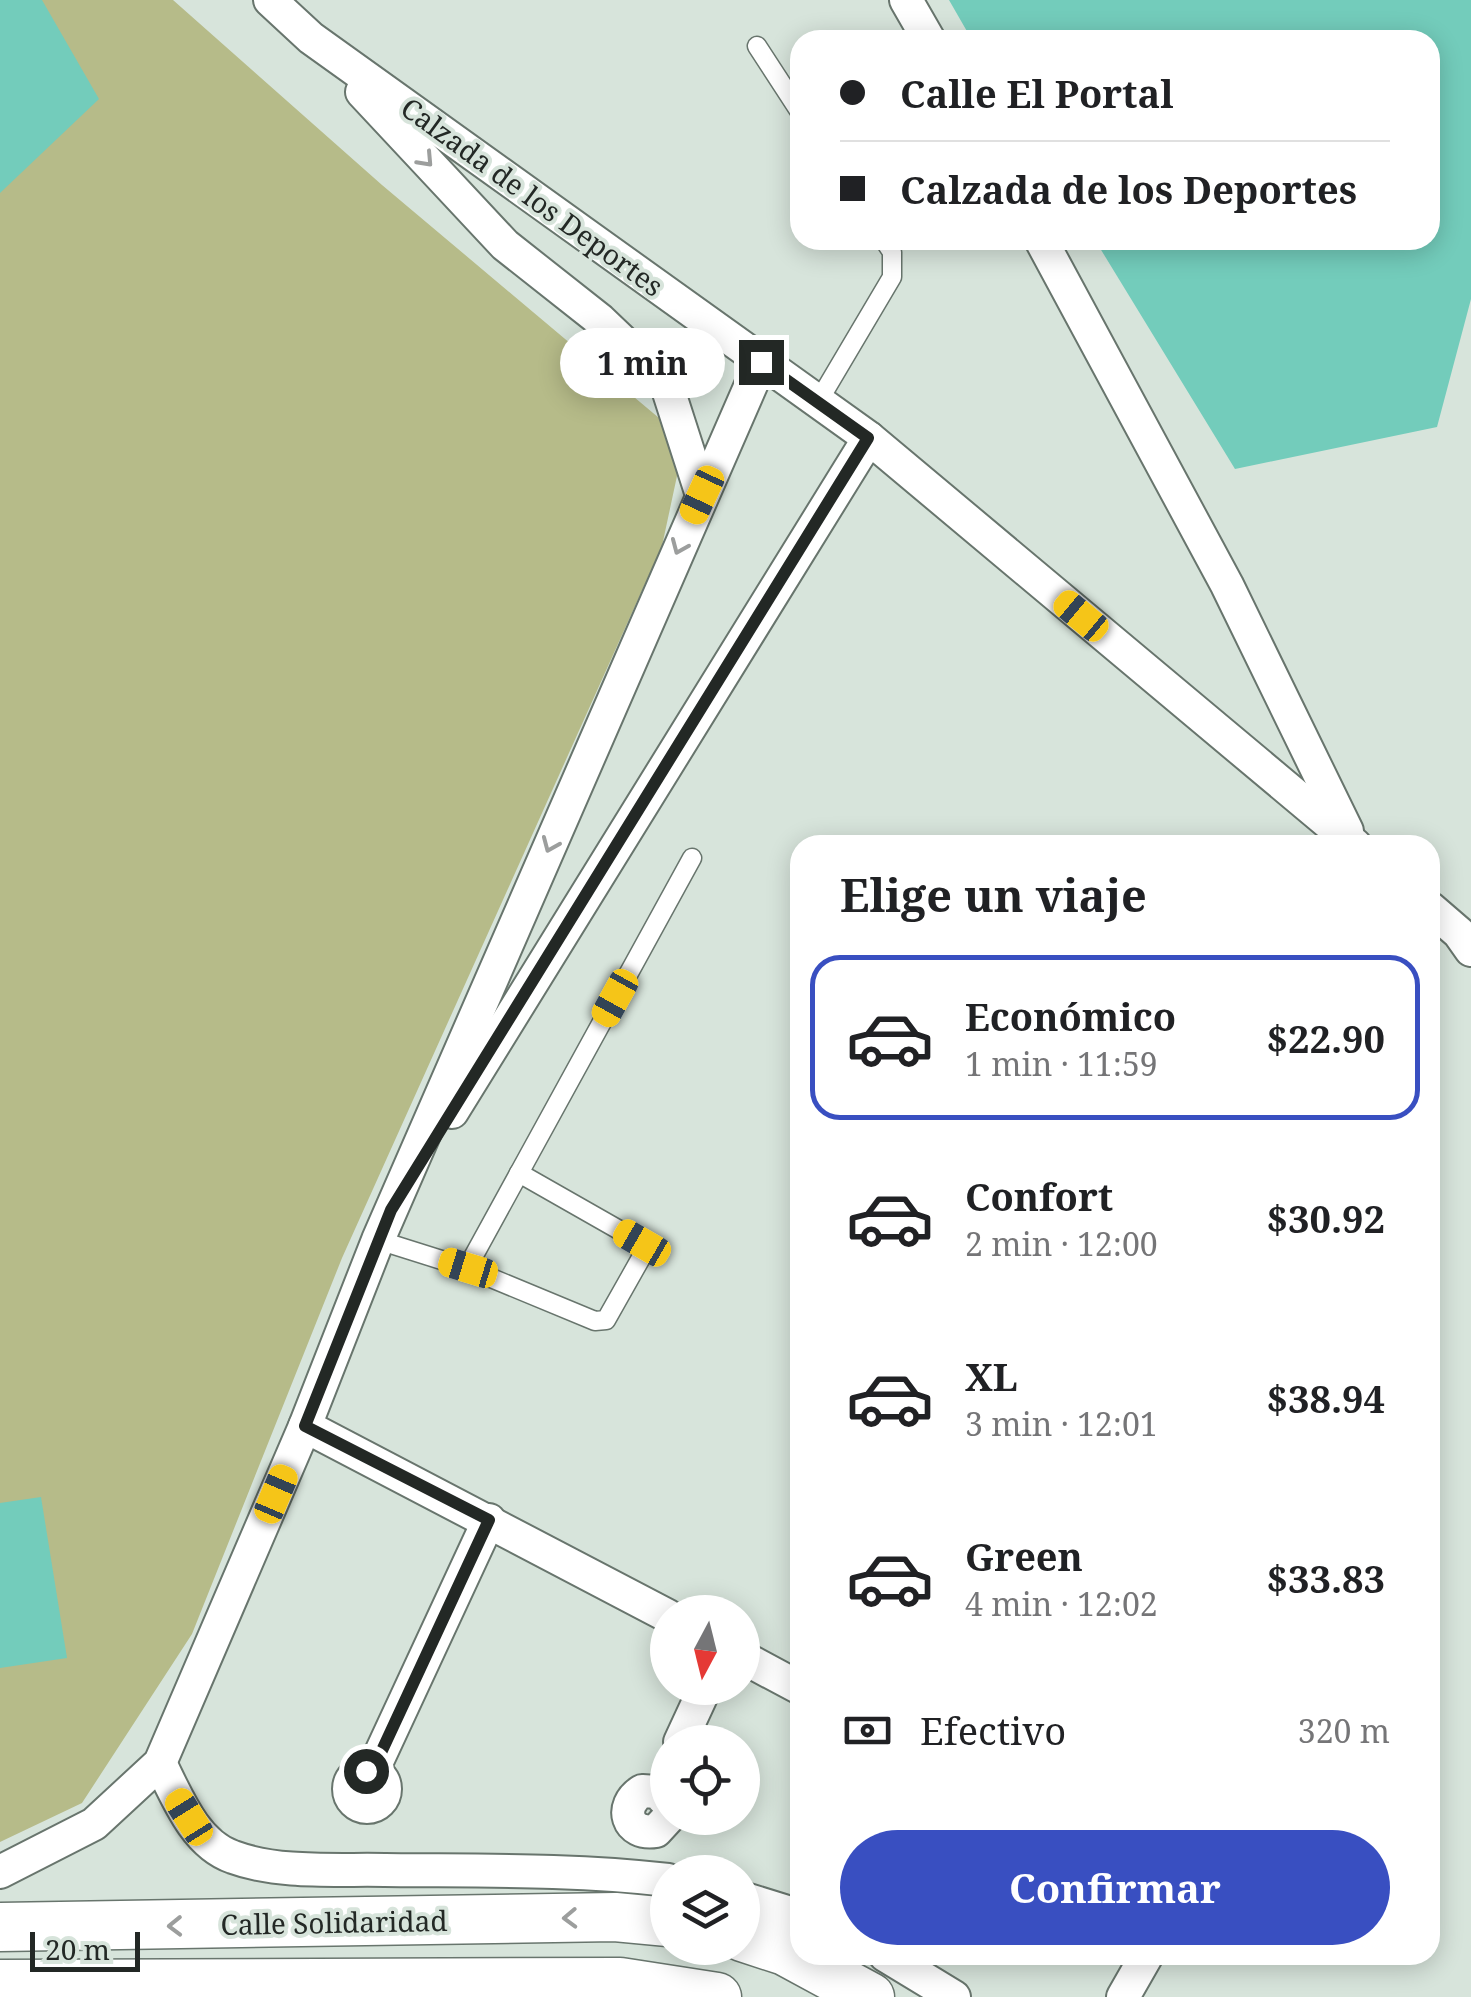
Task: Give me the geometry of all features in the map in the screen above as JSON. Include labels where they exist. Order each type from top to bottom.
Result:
[{"type":"main road","name":"Calle Solidaridad","points":[[0,1927],[614,1917],[650,1920]]},
{"type":"main road","points":[[760,1943],[790,1954]]},
{"type":"main road","points":[[811,1965],[870,1997]]},
{"type":"main road","points":[[0,1984],[620,1982],[716,1997]]},
{"type":"street","points":[[906,0],[923,30]]},
{"type":"street","name":"Calzada de los Deportes","points":[[277,2],[311,38],[868,438],[1343,835]]},
{"type":"street","points":[[311,38],[505,245],[600,320],[666,383],[702,495]]},
{"type":"street","points":[[1046,250],[1227,585],[1350,835]]},
{"type":"street","points":[[0,1872],[94,1824],[160,1763],[305,1426],[378,1240],[761,362]]},
{"type":"street","points":[[391,1210],[868,438]]},
{"type":"street","points":[[1440,917],[1467,940]]},
{"type":"street","points":[[305,1426],[650,1606]]},
{"type":"street","points":[[372,1772],[489,1520]]},
{"type":"street","points":[[760,1667],[790,1683]]},
{"type":"street","points":[[160,1763],[200,1834],[232,1857],[279,1866],[343,1870],[602,1872],[650,1878]]},
{"type":"street","points":[[760,1904],[790,1913]]},
{"type":"street","points":[[901,1965],[954,1997]]},
{"type":"street","points":[[1122,1997],[1142,1965]]},
{"type":"lane","points":[[757,46],[790,97]]},
{"type":"lane","points":[[818,402],[892,277],[891,250]]},
{"type":"lane","points":[[468,1268],[692,858]]},
{"type":"lane","points":[[378,1240],[468,1268],[595,1321],[606,1320],[641,1258],[642,1243],[519,1173]]},
{"type":"green space","points":[[0,0],[173,0],[382,185],[678,434],[680,462],[662,546],[342,1258],[192,1634],[82,1803],[0,1842]]},
{"type":"building","points":[[0,0],[42,0],[99,99],[0,193]]},
{"type":"building","points":[[949,0],[1471,0],[1471,299],[1437,427],[1235,469],[1101,250],[1440,250],[1440,30],[966,30]]},
{"type":"building","points":[[41,1497],[67,1658],[0,1668],[0,1503]]},
{"type":"route","points":[[366,1771],[372,1772],[489,1520],[305,1426],[391,1210],[868,438],[761,362]]}]
